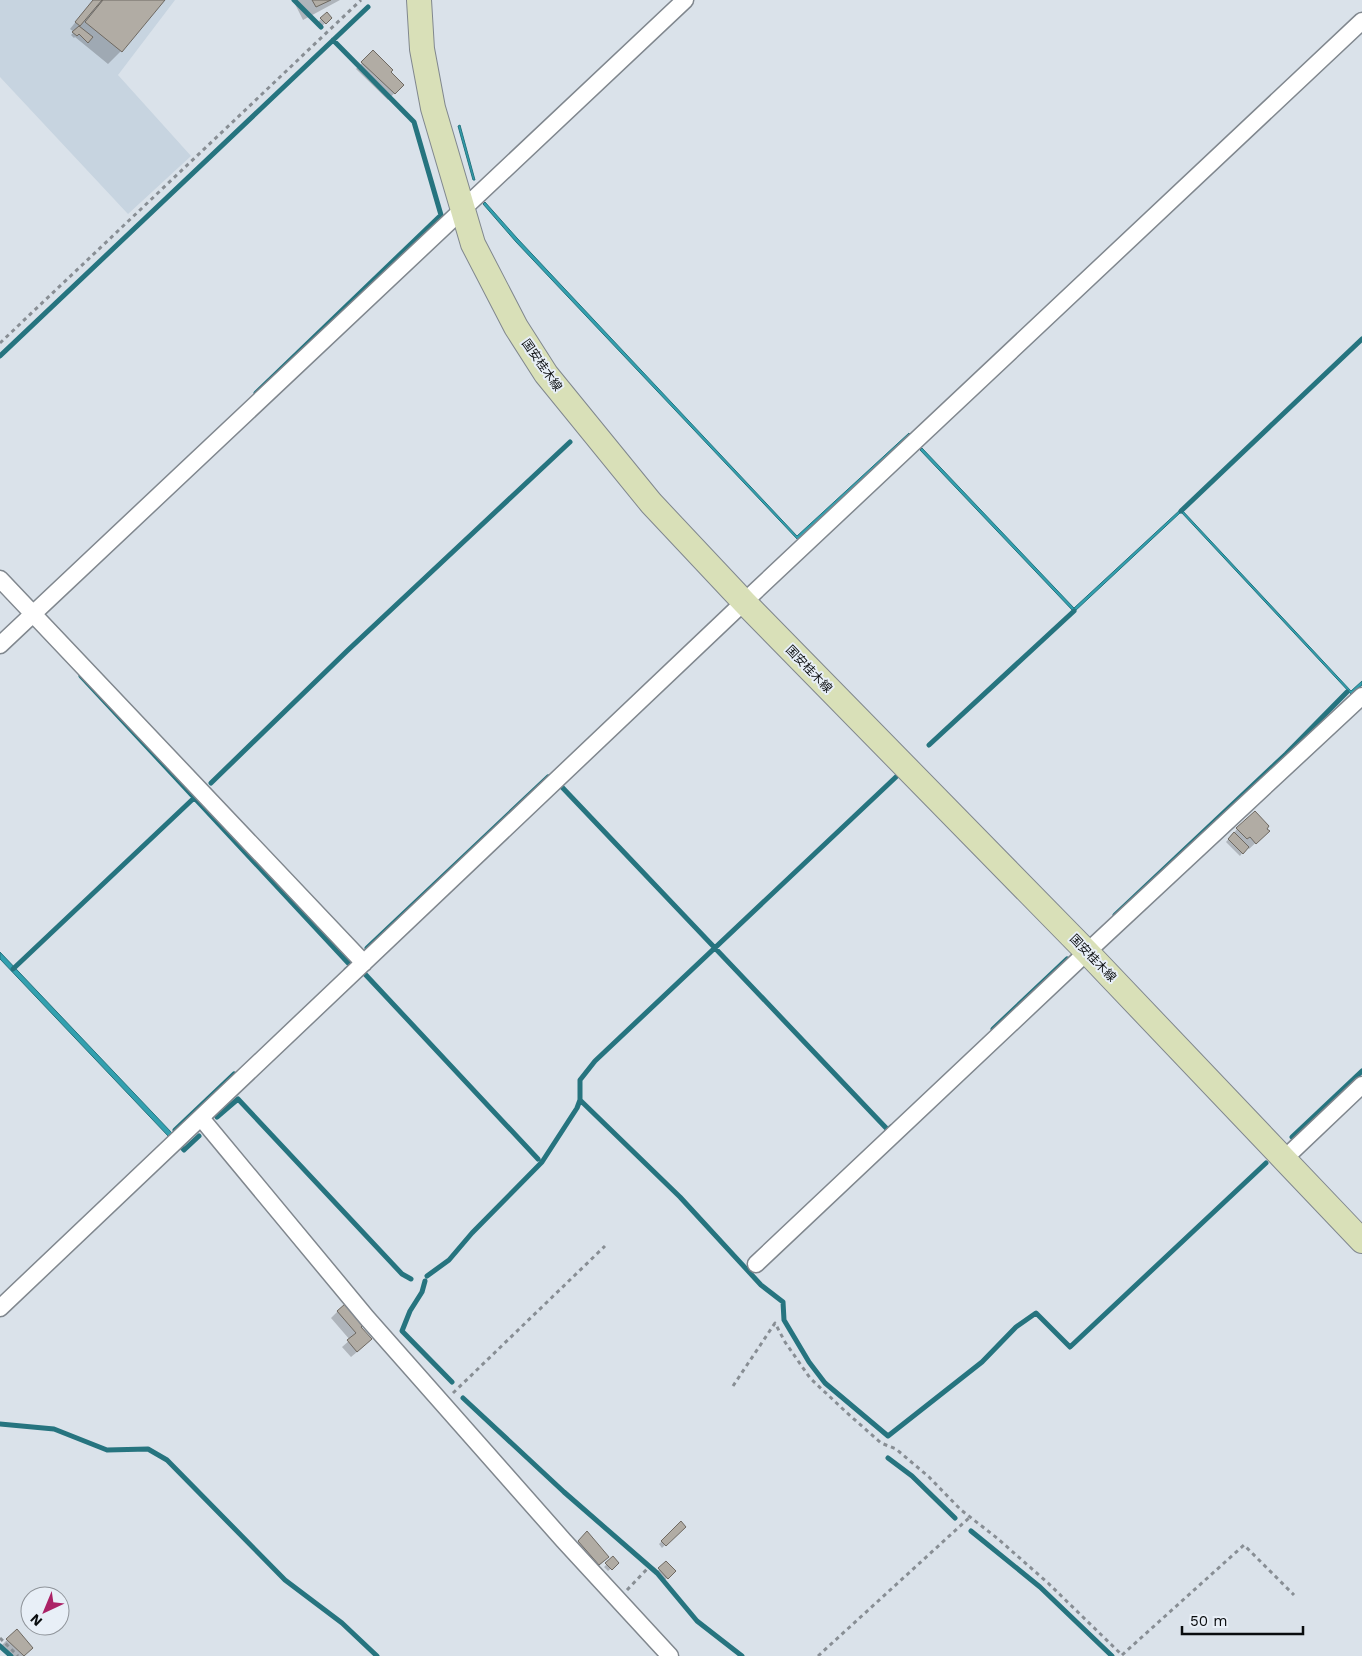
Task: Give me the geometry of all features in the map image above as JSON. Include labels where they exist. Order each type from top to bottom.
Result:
[{"type":"main road","name":"国安桂木線","points":[[419,0],[422,49],[433,108],[459,191],[473,244],[516,327],[546,374],[578,416],[651,503],[744,602],[1087,952],[1362,1241]]},
{"type":"street","points":[[0,645],[685,0]]},
{"type":"street","points":[[0,1308],[744,602],[1362,21]]},
{"type":"street","points":[[0,579],[364,963]]},
{"type":"street","points":[[756,1264],[1362,696]]},
{"type":"street","points":[[1284,1159],[1362,1086]]},
{"type":"street","points":[[201,1118],[367,1318],[442,1404],[670,1656]]},
{"type":"path","points":[[0,343],[361,0]]},
{"type":"path","points":[[442,1404],[605,1246]]},
{"type":"path","points":[[733,1386],[775,1323],[785,1342],[810,1378],[881,1443],[896,1449],[970,1517],[1048,1583],[1122,1655],[1244,1545],[1294,1595]]},
{"type":"path","points":[[818,1656],[970,1517]]},
{"type":"path","points":[[618,1600],[648,1568]]},
{"type":"path","points":[[0,1638],[18,1656]]},
{"type":"shaded area","points":[[0,0],[175,0],[118,75],[191,156],[128,214],[0,77]]},
{"type":"water","points":[[460,125],[475,180],[473,180],[458,126]]},
{"type":"water","points":[[485,202],[797,536],[909,433],[911,435],[798,540],[516,242],[483,204]]},
{"type":"water","points":[[922,448],[1074,608],[1181,509],[1351,691],[1362,681],[1362,685],[1351,694],[1181,512],[1074,612],[920,450]]},
{"type":"water","points":[[0,952],[172,1133],[169,1137],[0,959]]},
{"type":"building","points":[[93,0],[102,0],[80,26],[75,22]]},
{"type":"building","points":[[103,0],[165,0],[122,52],[85,22]]},
{"type":"building","points":[[312,0],[331,0],[316,7]]},
{"type":"building","points":[[327,12],[332,18],[326,24],[320,18]]},
{"type":"building","points":[[79,26],[93,37],[88,43],[79,34],[77,36],[72,32]]},
{"type":"building","points":[[373,50],[393,70],[391,72],[404,85],[395,94],[361,62]]},
{"type":"building","points":[[1255,811],[1269,826],[1267,829],[1270,831],[1256,844],[1250,837],[1247,839],[1236,828]]},
{"type":"building","points":[[1234,832],[1249,847],[1243,854],[1228,839]]},
{"type":"building","points":[[345,1304],[372,1339],[357,1352],[347,1340],[356,1333],[337,1311]]},
{"type":"building","points":[[681,1521],[686,1527],[666,1546],[661,1541]]},
{"type":"building","points":[[587,1531],[609,1557],[599,1565],[578,1541]]},
{"type":"building","points":[[613,1556],[619,1563],[612,1570],[605,1563]]},
{"type":"building","points":[[666,1561],[676,1571],[668,1579],[658,1568]]},
{"type":"building","points":[[17,1629],[20,1636],[23,1636],[33,1648],[24,1656],[6,1639]]},
{"type":"waterway","points":[[294,0],[321,27]]},
{"type":"waterway","points":[[0,356],[368,7]]},
{"type":"waterway","points":[[256,393],[441,215],[414,122],[333,40]]},
{"type":"waterway","points":[[1181,511],[1362,339]]},
{"type":"waterway","points":[[211,783],[347,651],[570,442]]},
{"type":"waterway","points":[[929,745],[1074,611]]},
{"type":"waterway","points":[[81,676],[351,966],[346,970]]},
{"type":"waterway","points":[[1115,915],[1286,754],[1347,692]]},
{"type":"waterway","points":[[427,1276],[449,1260],[472,1233],[542,1162],[577,1108],[580,1100],[580,1080],[595,1061],[897,776]]},
{"type":"waterway","points":[[367,948],[548,777]]},
{"type":"waterway","points":[[560,785],[888,1130],[891,1127]]},
{"type":"waterway","points":[[13,969],[194,798]]},
{"type":"waterway","points":[[993,1029],[1067,959]]},
{"type":"waterway","points":[[364,973],[538,1159]]},
{"type":"waterway","points":[[1292,1137],[1362,1071]]},
{"type":"waterway","points":[[175,1130],[234,1074]]},
{"type":"waterway","points":[[217,1117],[238,1099],[402,1274],[411,1279]]},
{"type":"waterway","points":[[580,1100],[680,1197],[761,1285],[783,1302],[784,1320],[809,1362],[825,1383],[888,1436],[982,1362],[1016,1327],[1036,1313],[1070,1347],[1266,1163]]},
{"type":"waterway","points":[[180,1145],[184,1150],[199,1136]]},
{"type":"waterway","points":[[425,1281],[422,1292],[410,1311],[402,1331],[452,1382]]},
{"type":"waterway","points":[[463,1398],[564,1492],[657,1573],[697,1621],[742,1656]]},
{"type":"waterway","points":[[0,1424],[54,1429],[107,1450],[148,1449],[167,1460],[285,1580],[342,1623],[377,1656]]},
{"type":"waterway","points":[[888,1458],[912,1476],[955,1518]]},
{"type":"waterway","points":[[971,1531],[1040,1587],[1112,1656]]},
{"type":"waterway","points":[[0,1646],[11,1656]]}]
